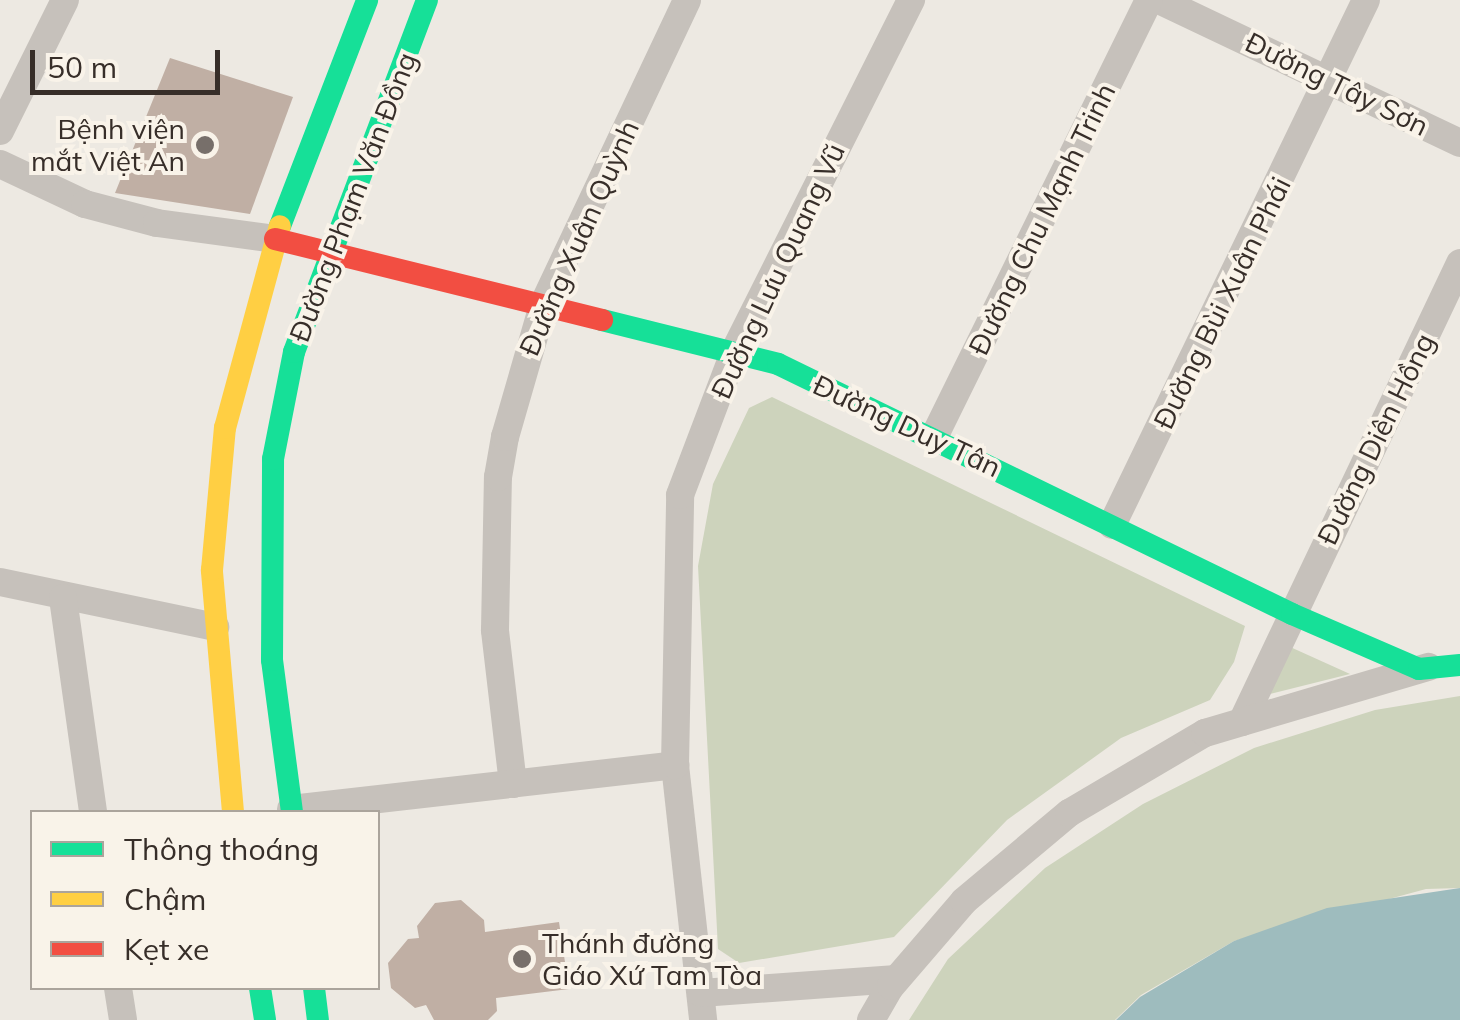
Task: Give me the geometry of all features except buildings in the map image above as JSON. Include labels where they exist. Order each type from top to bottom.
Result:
[{"type":"main road","name":"Đường Phạm Văn Đồng","points":[[233,810],[212,570],[225,428],[275,239],[367,0]]},
{"type":"main road","name":"Đường Phạm Văn Đồng","points":[[292,810],[272,660],[272,459],[294,352],[326,256],[427,0]]},
{"type":"main road","name":"Đường Duy Tân","points":[[275,239],[326,256],[735,350],[934,437],[1292,614],[1429,667],[1460,665]]},
{"type":"main road","points":[[260,990],[265,1020]]},
{"type":"main road","points":[[314,990],[318,1020]]},
{"type":"street","points":[[0,131],[65,0]]},
{"type":"street","name":"Đường Xuân Quỳnh","points":[[513,784],[495,630],[498,477],[523,360],[543,305],[687,0]]},
{"type":"street","name":"Đường Lưu Quang Vũ","points":[[702,1006],[676,765],[680,496],[735,350],[911,0]]},
{"type":"street","name":"Đường Chu Mạnh Trinh","points":[[934,437],[1149,0]]},
{"type":"street","name":"Đường Tây Sơn","points":[[1159,0],[1460,143]]},
{"type":"street","name":"Đường Bùi Xuân Phái","points":[[1112,525],[1332,80],[1366,0]]},
{"type":"street","points":[[0,164],[85,204],[156,223],[275,239]]},
{"type":"street","name":"Đường Diên Hồng","points":[[1242,722],[1460,263]]},
{"type":"street","points":[[0,582],[215,627]]},
{"type":"street","points":[[63,598],[94,810]]},
{"type":"street","points":[[871,1020],[897,979],[964,901],[1069,812],[1206,732],[1429,667]]},
{"type":"street","points":[[300,810],[676,765]]},
{"type":"street","points":[[702,1006],[897,979]]},
{"type":"street","points":[[118,990],[123,1020]]},
{"type":"green space","points":[[772,397],[1245,626],[1234,662],[1210,700],[1121,738],[1007,820],[894,937],[739,963],[718,949],[698,566],[713,484],[749,408]]},
{"type":"green space","points":[[1288,646],[1350,674],[1266,695]]},
{"type":"green space","points":[[1460,696],[1460,888],[1426,889],[1234,941],[1141,995],[1115,1020],[909,1020],[948,959],[1045,868],[1143,804],[1254,748],[1375,710]]},
{"type":"water","points":[[1460,888],[1460,1020],[1116,1020],[1140,997],[1234,941],[1327,908]]},
{"type":"traffic: fast","points":[[280,226],[367,0]]},
{"type":"traffic: fast","points":[[292,810],[272,660],[273,459],[294,352],[427,0]]},
{"type":"traffic: fast","points":[[602,320],[778,364],[1292,614],[1419,669],[1460,665]]},
{"type":"traffic: fast","points":[[260,990],[265,1020]]},
{"type":"traffic: fast","points":[[314,990],[318,1020]]},
{"type":"traffic: slow","points":[[233,810],[212,570],[225,428],[280,226]]},
{"type":"traffic: jam","points":[[275,239],[602,320]]},
{"type":"place","name":"Bệnh viện mắt Việt An","points":[[205,145]]},
{"type":"place","name":"Thánh đường Giáo Xứ Tam Tòa","points":[[522,959]]}]
